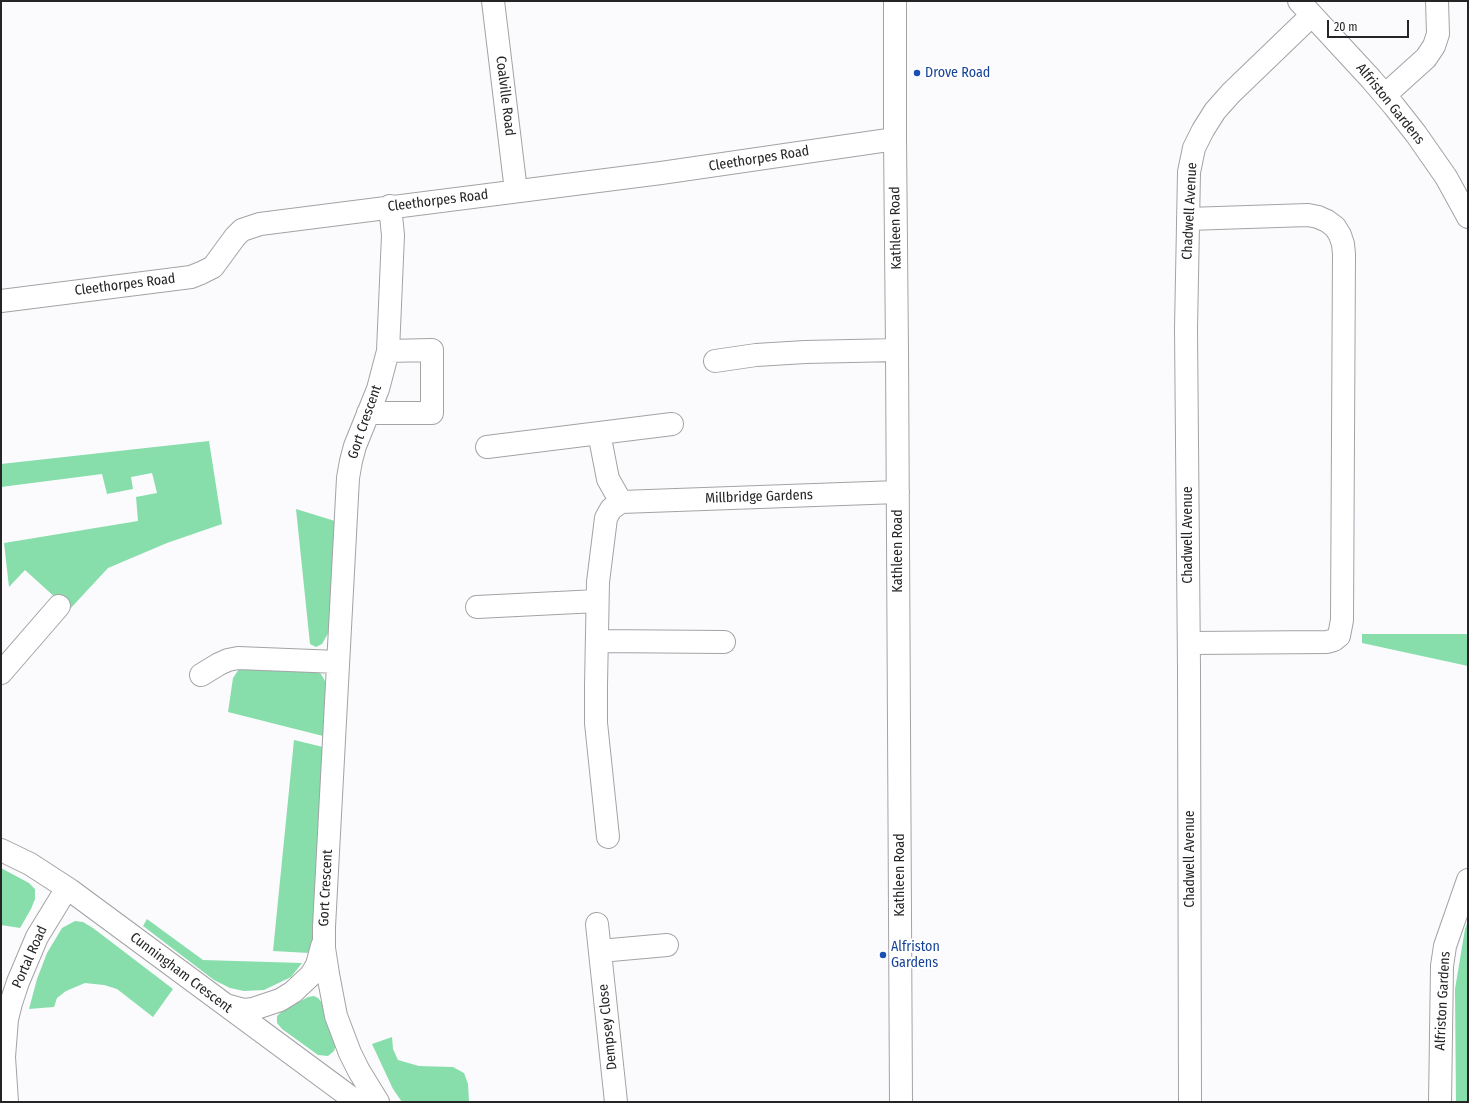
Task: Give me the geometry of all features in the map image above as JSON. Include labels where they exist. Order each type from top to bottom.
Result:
[{"type":"street","name":"Coalville Road","points":[[493,1],[516,191]]},
{"type":"street","name":"Kathleen Road","points":[[895,1],[901,1102]]},
{"type":"street","points":[[1385,95],[1426,58],[1434,46],[1438,34],[1437,1]]},
{"type":"street","name":"Alfriston Gardens","points":[[1305,8],[1385,95],[1416,134],[1446,177],[1468,217]]},
{"type":"street","name":"Chadwell Avenue","points":[[1190,1102],[1189,643],[1186,329],[1188,181],[1194,148],[1215,111],[1305,8]]},
{"type":"street","name":"Cleethorpes Road","points":[[1,301],[191,277],[202,274],[213,267],[242,230],[260,224],[390,206],[661,173],[895,139]]},
{"type":"street","name":"Gort Crescent","points":[[378,1102],[350,1053],[336,1016],[328,974],[324,939],[348,478],[355,446],[378,389],[388,350],[392,235],[390,206]]},
{"type":"street","points":[[1188,219],[1308,215],[1318,217],[1327,221],[1338,231],[1343,244],[1344,254],[1342,620],[1339,636],[1334,640],[1327,642],[1189,643]]},
{"type":"street","points":[[368,413],[432,413],[432,350],[388,350]]},
{"type":"street","points":[[715,361],[756,355],[805,352],[897,350]]},
{"type":"street","points":[[487,448],[672,424]]},
{"type":"street","points":[[599,434],[608,479],[621,502],[611,509],[606,518],[597,601],[596,723],[608,837]]},
{"type":"street","name":"Millbridge Gardens","points":[[621,502],[898,492]]},
{"type":"street","points":[[477,607],[597,601]]},
{"type":"street","points":[[1,673],[59,606]]},
{"type":"street","points":[[596,641],[724,642]]},
{"type":"street","points":[[201,676],[219,664],[238,658],[338,662]]},
{"type":"street","name":"Cunningham Crescent","points":[[1,850],[30,864],[67,888],[357,1102]]},
{"type":"street","name":"Alfriston Gardens","points":[[1440,1102],[1442,966],[1445,946],[1468,880]]},
{"type":"street","name":"Portal Road","points":[[7,1102],[4,1057],[6,1019],[18,982],[37,936],[67,888]]},
{"type":"street","name":"Dempsey Close","points":[[598,924],[616,1102]]},
{"type":"street","points":[[223,1004],[233,1008],[254,1010],[280,1000],[293,992],[311,975],[317,965],[324,939]]},
{"type":"street","points":[[600,951],[667,945]]},
{"type":"green space","points":[[209,441],[222,524],[167,543],[108,568],[69,610],[25,570],[9,587],[4,543],[138,521],[136,497],[157,493],[152,473],[131,477],[133,489],[107,494],[102,474],[1,487],[1,464]]},
{"type":"green space","points":[[296,509],[335,521],[330,630],[322,644],[316,647],[310,644]]},
{"type":"green space","points":[[1362,634],[1468,634],[1468,666],[1362,643]]},
{"type":"green space","points":[[239,669],[315,671],[321,674],[327,688],[323,736],[228,712],[233,678]]},
{"type":"green space","points":[[294,740],[323,747],[313,936],[309,953],[273,951]]},
{"type":"green space","points":[[1,868],[29,883],[35,889],[35,899],[20,928],[1,925]]},
{"type":"green space","points":[[147,919],[203,960],[302,963],[291,977],[264,990],[244,991],[230,988],[214,980],[143,926]]},
{"type":"green space","points":[[75,921],[83,922],[93,928],[173,989],[153,1017],[117,989],[104,985],[85,983],[66,991],[57,998],[54,1007],[29,1009],[37,979],[47,953],[62,928]]},
{"type":"green space","points":[[1468,921],[1468,1102],[1456,1102],[1455,989],[1465,929]]},
{"type":"green space","points":[[314,996],[323,1004],[336,1045],[334,1051],[328,1056],[318,1055],[282,1029],[277,1023],[277,1016],[282,1011],[308,997]]},
{"type":"green space","points":[[392,1037],[393,1049],[398,1060],[419,1066],[453,1067],[464,1073],[468,1084],[469,1102],[402,1102],[393,1089],[372,1044]]},
{"type":"place","name":"Drove Road","points":[[917,73]]},
{"type":"place","name":"Alfriston Gardens","points":[[883,955]]}]
